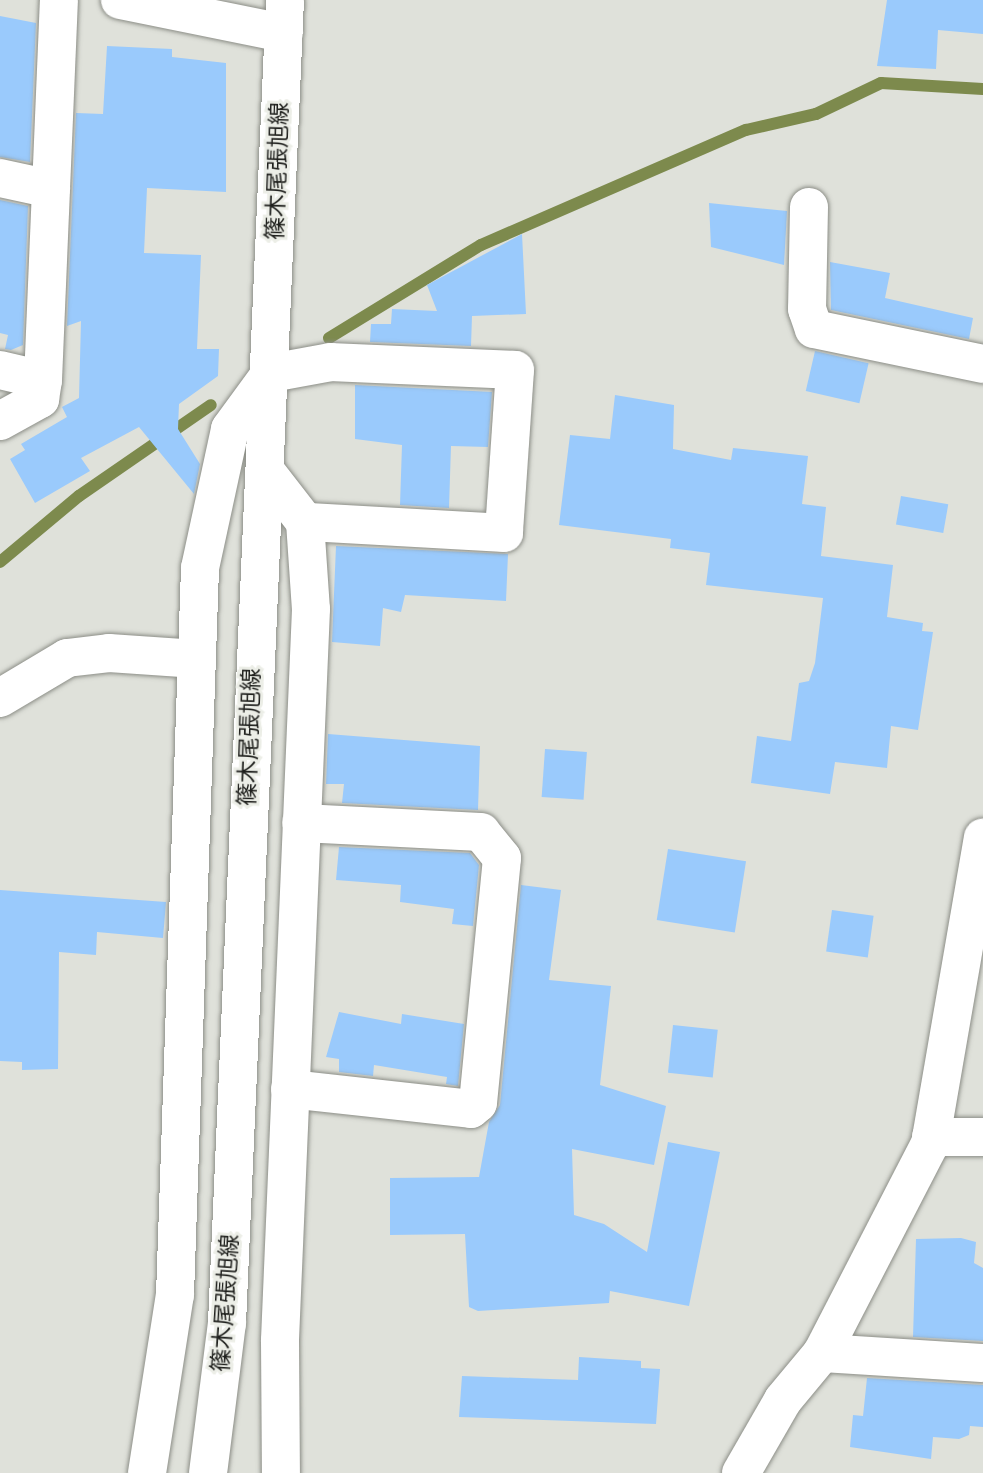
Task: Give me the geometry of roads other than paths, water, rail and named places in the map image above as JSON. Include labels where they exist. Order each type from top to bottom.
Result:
[{"type":"street","points":[[0,421],[40,399],[43,380],[59,0]]},
{"type":"street","points":[[120,0],[284,16]]},
{"type":"street","name":"篠木尾張旭線","points":[[208,1473],[227,1323],[256,582],[267,473],[284,16]]},
{"type":"street","points":[[0,178],[51,189]]},
{"type":"street","points":[[809,207],[807,309],[814,329],[983,364]]},
{"type":"street","points":[[147,1473],[175,1295],[200,568],[230,429],[271,373],[331,362],[515,370],[504,533],[305,522]]},
{"type":"street","points":[[0,370],[43,380]]},
{"type":"street","points":[[267,473],[305,522],[311,609],[290,1089],[281,1473]]},
{"type":"street","points":[[0,698],[66,658],[109,653],[197,659]]},
{"type":"street","points":[[290,1089],[471,1109],[478,1103],[502,858],[481,832],[301,823]]},
{"type":"street","points":[[741,1473],[783,1400],[822,1353],[931,1137],[980,877],[983,838]]},
{"type":"street","points":[[931,1137],[983,1137]]},
{"type":"street","points":[[822,1353],[983,1363]]},
{"type":"waterway","points":[[329,338],[481,245],[746,130],[816,114],[881,83],[983,89]]},
{"type":"waterway","points":[[0,562],[79,496],[211,405]]}]
